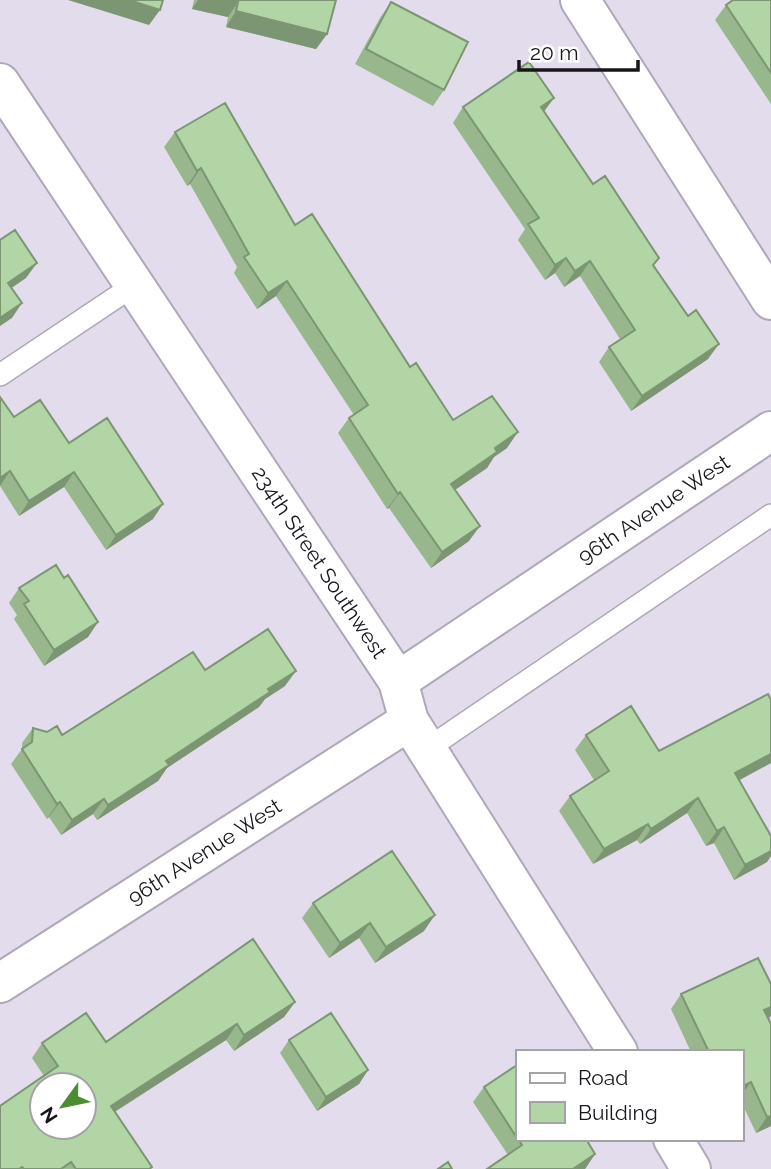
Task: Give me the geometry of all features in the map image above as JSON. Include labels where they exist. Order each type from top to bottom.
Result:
[{"type":"street","points":[[582,1],[771,300]]},
{"type":"street","name":"234th Street Southwest","points":[[0,83],[398,681],[418,735],[617,1050]]},
{"type":"street","name":"96th Avenue West","points":[[398,681],[771,431]]},
{"type":"street","name":"96th Avenue West","points":[[0,983],[418,735]]},
{"type":"street","points":[[674,1141],[691,1169]]},
{"type":"lane","points":[[0,375],[133,286]]},
{"type":"lane","points":[[418,735],[771,515]]},
{"type":"building","points":[[129,0],[163,0],[160,10]]},
{"type":"building","points":[[230,0],[336,0],[327,34],[236,11],[238,2]]},
{"type":"building","points":[[733,0],[771,0],[771,73],[726,5]]},
{"type":"building","points":[[391,2],[468,42],[444,90],[366,49]]},
{"type":"building","points":[[529,62],[554,98],[541,107],[593,184],[605,176],[659,258],[653,265],[688,316],[696,310],[719,344],[642,396],[609,347],[635,330],[590,261],[575,271],[566,258],[555,265],[528,224],[539,218],[463,107]]},
{"type":"building","points":[[225,103],[295,225],[312,214],[410,367],[416,363],[453,420],[492,396],[518,432],[495,448],[497,452],[451,484],[480,526],[442,552],[400,492],[398,494],[349,418],[368,405],[287,281],[268,293],[244,257],[249,254],[201,168],[197,171],[175,132]]},
{"type":"building","points":[[15,230],[37,263],[8,283],[22,303],[0,318],[0,240]]},
{"type":"building","points":[[0,397],[14,417],[40,400],[69,443],[107,418],[163,504],[116,535],[74,472],[29,501],[10,471],[0,478]]},
{"type":"building","points":[[56,565],[64,578],[68,575],[98,622],[54,650],[24,604],[29,601],[19,588]]},
{"type":"building","points":[[268,629],[296,671],[268,689],[270,692],[166,761],[169,765],[108,805],[104,799],[72,820],[60,802],[57,804],[22,749],[32,742],[33,728],[47,732],[57,726],[62,735],[193,652],[205,670]]},
{"type":"building","points":[[768,694],[771,700],[771,754],[735,773],[771,836],[771,851],[745,865],[724,827],[717,831],[698,798],[651,829],[648,824],[604,849],[570,796],[609,771],[586,735],[631,706],[659,751]]},
{"type":"building","points":[[392,851],[435,915],[386,947],[370,923],[340,943],[313,903]]},
{"type":"building","points":[[253,939],[295,1002],[244,1035],[237,1024],[111,1106],[152,1167],[149,1169],[76,1169],[71,1162],[61,1169],[0,1169],[0,1106],[28,1087],[28,1141],[98,1141],[98,1071],[51,1071],[58,1066],[42,1043],[86,1013],[106,1042]]},
{"type":"building","points":[[758,958],[771,984],[771,1007],[764,1010],[771,1024],[771,1116],[767,1117],[751,1082],[743,1086],[743,1050],[708,1050],[681,994]]},
{"type":"building","points":[[331,1013],[368,1070],[326,1097],[289,1040]]},
{"type":"building","points":[[516,1066],[516,1136],[484,1087]]},
{"type":"building","points":[[519,1141],[587,1141],[595,1154],[573,1169],[487,1169],[522,1145]]},
{"type":"building","points":[[448,1162],[452,1169],[438,1169]]}]
